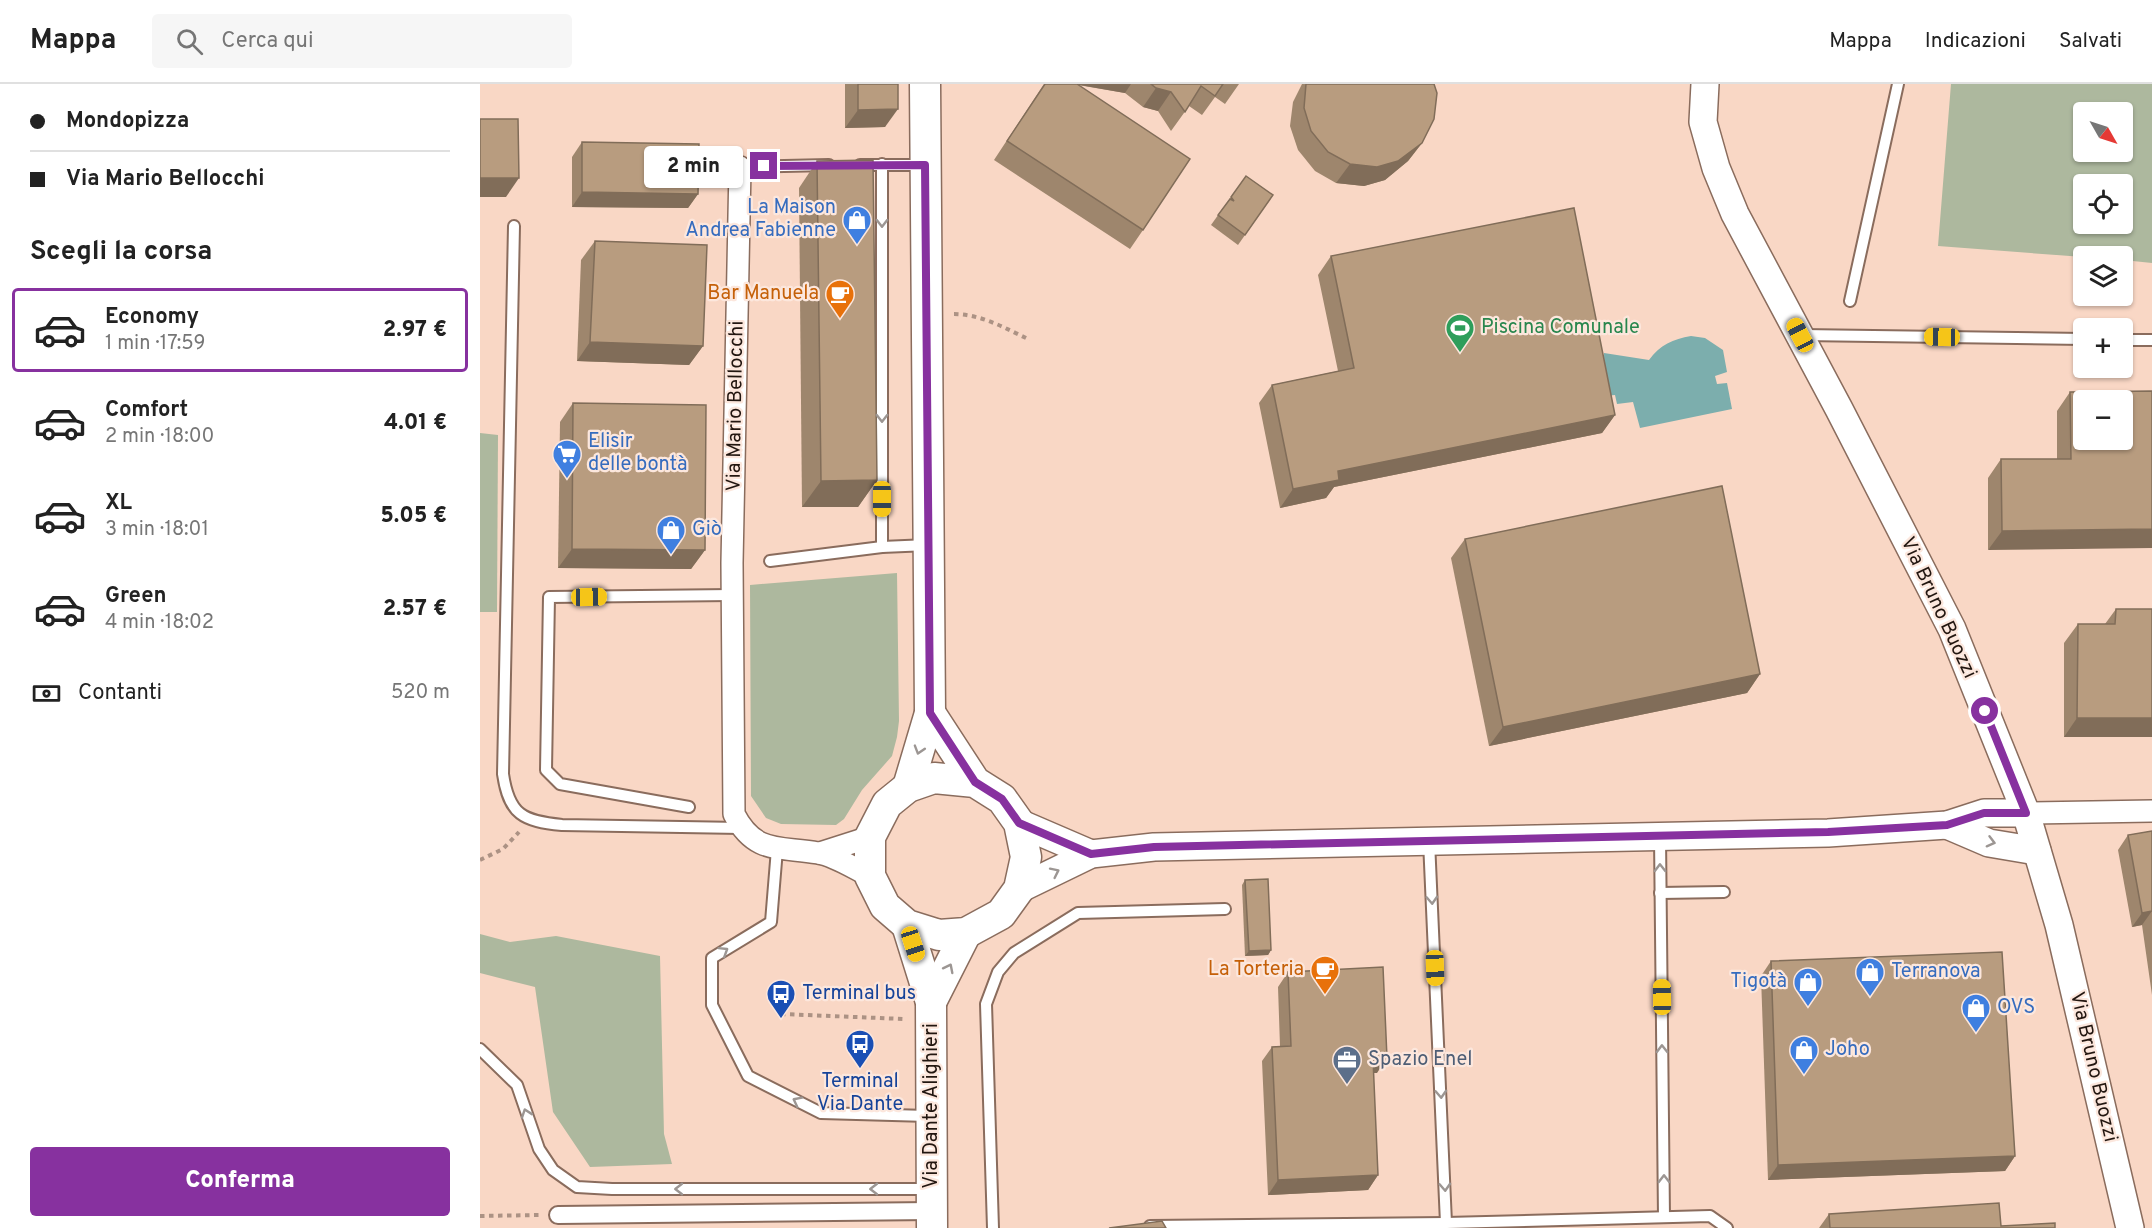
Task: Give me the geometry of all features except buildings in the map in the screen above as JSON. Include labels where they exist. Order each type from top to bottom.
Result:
[{"type":"main road","points":[[908,787],[930,713],[925,84]]},
{"type":"main road","points":[[930,713],[975,782],[1002,799],[1019,823],[1026,857],[1019,889],[1001,914],[966,933],[939,935],[907,925],[885,906],[870,876],[870,837],[887,804],[908,787],[934,778],[975,782]]},
{"type":"main road","name":"Via Dante Alighieri","points":[[907,925],[921,1011],[932,1116],[932,1209]]},
{"type":"main road","name":"Via Dante Alighieri","points":[[921,1011],[966,933]]},
{"type":"street","name":"Via Bruno Buozzi","points":[[1705,84],[1703,122],[1716,168],[1735,214],[1952,629],[2026,813],[2059,925],[2130,1228]]},
{"type":"street","name":"Via Mario Bellocchi","points":[[740,167],[732,595],[734,814],[741,828]]},
{"type":"street","points":[[1019,889],[1091,854],[1154,847],[1828,832],[1947,825],[1984,813],[2152,810]]},
{"type":"street","points":[[1019,823],[1091,854]]},
{"type":"street","points":[[1947,825],[1989,843],[2037,850]]},
{"type":"street","points":[[741,828],[757,842],[777,849],[820,853],[870,876]]},
{"type":"street","points":[[820,853],[870,837]]},
{"type":"street","name":"Via Dante Alighieri","points":[[558,1215],[932,1209]]},
{"type":"lane","points":[[1850,301],[1898,84]]},
{"type":"lane","points":[[882,164],[882,547]]},
{"type":"lane","name":"Via Mario Bellocchi","points":[[740,167],[835,165]]},
{"type":"lane","points":[[847,165],[925,165]]},
{"type":"lane","points":[[514,226],[503,774],[506,792],[513,808],[524,817],[536,822],[562,825],[741,828]]},
{"type":"lane","points":[[1800,335],[2073,339]]},
{"type":"lane","points":[[2133,340],[2152,340]]},
{"type":"lane","points":[[770,561],[882,547],[928,545]]},
{"type":"lane","points":[[689,807],[560,784],[546,770],[549,597],[732,595]]},
{"type":"lane","points":[[1660,836],[1664,1217]]},
{"type":"lane","points":[[1429,841],[1446,1223]]},
{"type":"lane","points":[[777,849],[771,922],[712,958],[712,1005],[748,1076],[821,1113],[932,1116]]},
{"type":"lane","points":[[1660,893],[1724,892]]},
{"type":"lane","points":[[993,1228],[986,1004],[998,972],[1014,953],[1078,913],[1225,909]]},
{"type":"lane","points":[[480,1049],[517,1085],[539,1149],[553,1170],[577,1188],[932,1209]]},
{"type":"lane","points":[[1138,1226],[1446,1223],[1710,1216],[1727,1228]]},
{"type":"path","points":[[964,314],[1002,326],[1030,340]]},
{"type":"path","points":[[480,860],[503,849],[519,833],[524,817]]},
{"type":"path","points":[[781,1014],[921,1011]]},
{"type":"path","points":[[480,1216],[558,1215]]},
{"type":"green space","points":[[1951,84],[2152,84],[2152,263],[2133,261],[2133,246],[2073,246],[2073,256],[1938,246]]},
{"type":"green space","points":[[480,433],[498,435],[497,612],[480,612]]},
{"type":"green space","points":[[897,573],[899,721],[892,756],[862,790],[844,819],[836,825],[781,824],[766,818],[751,796],[750,585]]},
{"type":"green space","points":[[480,934],[510,942],[556,936],[660,956],[664,1134],[672,1164],[590,1167],[553,1112],[535,987],[480,973]]},
{"type":"water","points":[[1691,336],[1705,338],[1723,350],[1727,372],[1715,376],[1717,384],[1727,383],[1732,409],[1640,428],[1633,402],[1617,404],[1615,395],[1605,396],[1604,353],[1649,360],[1667,344]]},
{"type":"place","name":"La Maison Andrea Fabienne","points":[[857,246]]},
{"type":"place","name":"Bar Manuela","points":[[840,320]]},
{"type":"place","name":"Piscina Comunale","points":[[1460,354]]},
{"type":"place","name":"Elisir delle bontà","points":[[567,480]]},
{"type":"place","name":"Giò","points":[[671,556]]},
{"type":"place","name":"La Torteria","points":[[1325,996]]},
{"type":"place","name":"Terranova","points":[[1870,998]]},
{"type":"place","name":"Tigotà","points":[[1808,1008]]},
{"type":"place","name":"Terminal bus","points":[[781,1020]]},
{"type":"place","name":"OVS","points":[[1976,1034]]},
{"type":"place","name":"Terminal Via Dante","points":[[860,1070]]},
{"type":"place","name":"Joho","points":[[1804,1076]]},
{"type":"place","name":"Spazio Enel","points":[[1347,1086]]},
{"type":"route","points":[[764,166],[925,165],[930,713],[975,782],[1002,799],[1019,823],[1091,854],[1154,847],[1828,832],[1947,825],[1984,813],[2026,813],[1985,711]]}]
